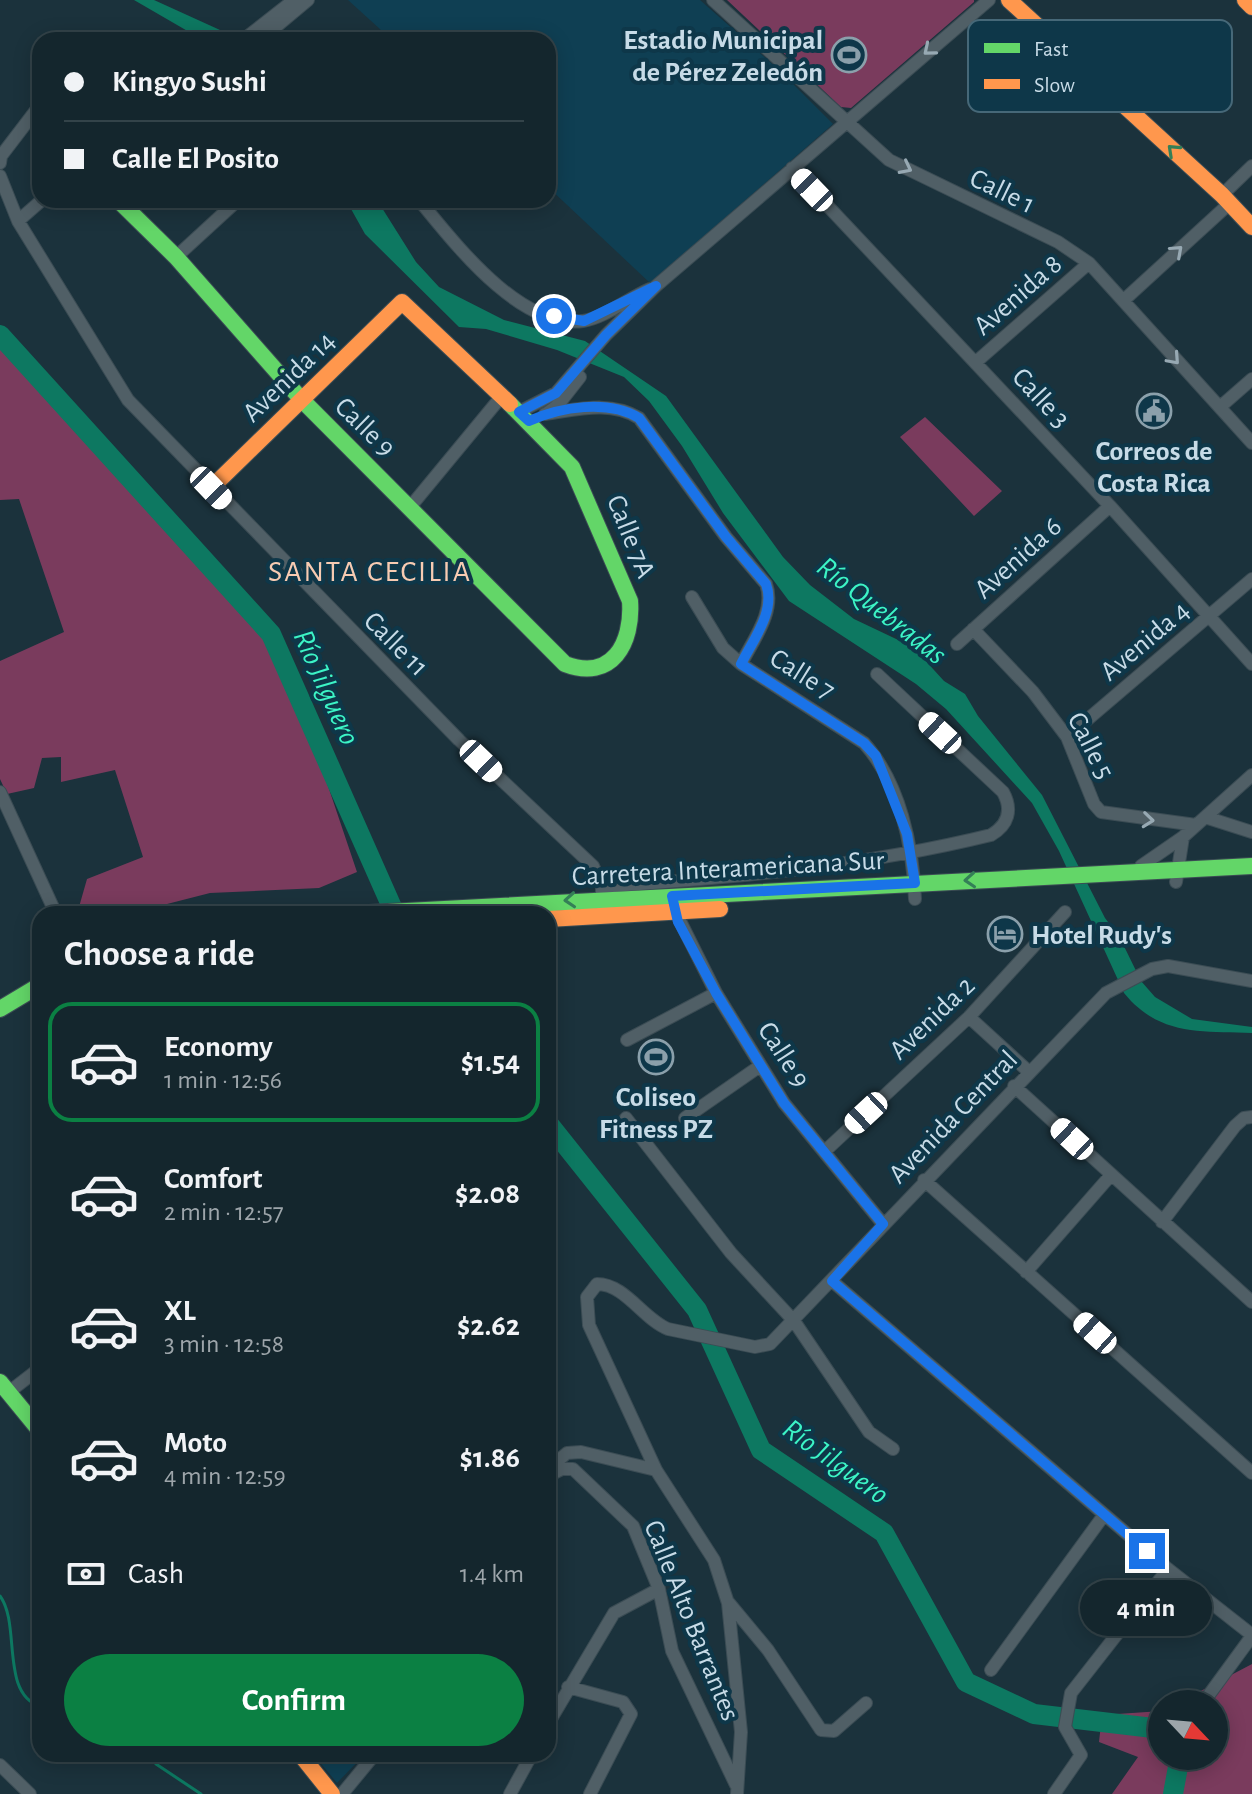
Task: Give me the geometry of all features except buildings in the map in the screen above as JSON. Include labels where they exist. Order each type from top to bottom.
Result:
[{"type":"main road","points":[[1009,0],[1031,20]]},
{"type":"main road","points":[[1245,0],[1252,7]]},
{"type":"main road","points":[[1131,112],[1252,227]]},
{"type":"main road","name":"Calle 9","points":[[126,208],[176,257],[301,399],[411,506],[565,664],[580,673],[591,672]]},
{"type":"main road","name":"Avenida 14","points":[[211,488],[402,302],[501,397]]},
{"type":"main road","points":[[501,397],[524,416]]},
{"type":"main road","name":"Calle 7A","points":[[524,416],[572,467],[586,493],[630,601],[634,619],[631,632],[612,658],[591,672]]},
{"type":"main road","name":"Carretera Interamericana Sur","points":[[1177,877],[1245,866]]},
{"type":"main road","name":"Carretera Interamericana Sur","points":[[498,906],[602,900],[673,903],[915,891],[1108,877],[1252,878]]},
{"type":"main road","name":"Carretera Interamericana Sur","points":[[556,916],[602,900]]},
{"type":"main road","points":[[0,999],[32,986]]},
{"type":"main road","points":[[0,1009],[32,988]]},
{"type":"main road","points":[[0,1015],[32,1001]]},
{"type":"main road","points":[[4,1387],[32,1421]]},
{"type":"main road","points":[[306,1762],[332,1794]]},
{"type":"street","points":[[253,32],[294,0]]},
{"type":"street","points":[[272,32],[308,0]]},
{"type":"street","name":"Calle 1","points":[[713,0],[889,160],[1058,242],[1089,263],[1252,443]]},
{"type":"street","points":[[524,416],[545,414],[608,337],[656,286],[845,120],[989,0]]},
{"type":"street","points":[[0,163],[1,156],[32,115]]},
{"type":"street","points":[[1124,300],[1226,199],[1252,166]]},
{"type":"street","name":"Calle 3","points":[[792,168],[1110,506],[1252,664]]},
{"type":"street","name":"Calle 11","points":[[0,176],[18,221],[128,400],[459,740],[593,866],[602,900]]},
{"type":"street","points":[[18,221],[33,208]]},
{"type":"street","points":[[176,257],[229,208]]},
{"type":"street","points":[[425,208],[460,251],[488,278],[541,312],[584,321],[656,286]]},
{"type":"street","name":"Avenida 8","points":[[976,362],[1089,263]]},
{"type":"street","points":[[576,378],[580,399],[595,407]]},
{"type":"street","points":[[524,416],[576,378]]},
{"type":"street","points":[[1220,407],[1252,379]]},
{"type":"street","points":[[411,506],[501,397]]},
{"type":"street","name":"Calle 7","points":[[545,414],[595,407],[621,410],[639,418],[726,537],[766,584],[769,593],[766,615],[741,664],[864,743],[876,756],[897,804],[911,855],[915,891]]},
{"type":"street","name":"Avenida 6","points":[[957,644],[1110,506]]},
{"type":"street","name":"Avenida 4","points":[[1067,737],[1252,579]]},
{"type":"street","points":[[692,597],[723,648],[741,664]]},
{"type":"street","name":"Calle 5","points":[[973,629],[1033,692],[1067,737],[1094,804],[1101,812],[1201,821],[1251,833]]},
{"type":"street","points":[[602,900],[911,855],[991,835],[1007,820],[1009,802],[1003,792],[877,674]]},
{"type":"street","points":[[1108,877],[1156,859],[1252,775]]},
{"type":"street","points":[[0,792],[52,906]]},
{"type":"street","points":[[1177,877],[1183,837]]},
{"type":"street","points":[[1245,866],[1252,851]]},
{"type":"street","name":"Calle 9","points":[[673,903],[716,993],[784,1103],[883,1224]]},
{"type":"street","name":"Avenida 2","points":[[825,1151],[969,1017],[1065,912]]},
{"type":"street","name":"Avenida Central","points":[[656,1470],[589,1325],[587,1297],[597,1284],[613,1286],[654,1324],[685,1335],[755,1347],[770,1344],[1028,1071],[1106,993],[1152,969],[1176,966],[1241,982],[1252,981]]},
{"type":"street","points":[[627,1040],[716,993]]},
{"type":"street","points":[[969,1017],[1028,1071]]},
{"type":"street","points":[[685,1118],[760,1066]]},
{"type":"street","points":[[1014,1086],[1252,1302]]},
{"type":"street","points":[[1162,1222],[1235,1126],[1244,1118],[1252,1117]]},
{"type":"street","points":[[626,1118],[731,1253],[794,1321],[869,1432],[893,1449]]},
{"type":"street","points":[[1026,1272],[1111,1175]]},
{"type":"street","points":[[924,1180],[1252,1473]]},
{"type":"street","points":[[832,1281],[1104,1515],[1252,1636],[1213,1690]]},
{"type":"street","points":[[4,1387],[32,1372]]},
{"type":"street","points":[[556,1462],[567,1453],[581,1452],[656,1470],[714,1560],[728,1603],[741,1732],[736,1790]]},
{"type":"street","name":"Calle Alto Barrantes","points":[[556,1472],[573,1469],[633,1526],[659,1589],[672,1651],[736,1790]]},
{"type":"street","points":[[991,1670],[1104,1515]]},
{"type":"street","points":[[1054,1794],[1081,1755],[1065,1727],[1071,1693],[1168,1569]]},
{"type":"street","points":[[556,1709],[614,1613],[659,1589]]},
{"type":"street","points":[[728,1603],[768,1650],[821,1730],[834,1731],[866,1703]]},
{"type":"street","points":[[568,1687],[623,1702],[631,1714],[590,1794]]},
{"type":"street","points":[[342,1794],[368,1762]]},
{"type":"street","points":[[510,1794],[528,1762]]},
{"type":"street","points":[[0,1765],[30,1794]]},
{"type":"shaded area","points":[[134,0],[154,0],[224,32],[189,32]]},
{"type":"shaded area","points":[[348,0],[700,0],[780,71],[833,124],[650,283],[556,195],[556,32],[383,32]]},
{"type":"shaded area","name":"Estadio Municipal de Pérez Zeledón","points":[[727,0],[974,2],[851,108],[841,107]]},
{"type":"shaded area","points":[[350,208],[382,208],[416,262],[439,287],[504,320],[585,341],[666,396],[783,557],[810,585],[854,619],[913,647],[944,681],[965,694],[978,716],[1042,795],[1105,918],[1120,938],[1141,981],[1155,997],[1192,1019],[1252,1027],[1252,1033],[1182,1028],[1151,1017],[1137,1007],[1124,993],[1059,851],[1032,803],[946,709],[916,684],[789,601],[723,513],[682,446],[649,401],[624,377],[557,350],[486,329],[459,327],[365,234]]},
{"type":"shaded area","points":[[0,335],[271,634],[297,694],[357,872],[319,888],[210,893],[159,906],[79,906],[87,879],[143,857],[115,770],[61,782],[61,757],[42,758],[34,788],[7,794],[0,779],[0,661],[64,632],[19,499],[0,500]]},
{"type":"shaded area","points":[[925,417],[1002,491],[974,516],[900,437]]},
{"type":"shaded area","points":[[1252,1664],[1252,1794],[1112,1794],[1138,1757],[1099,1742],[1102,1715],[1148,1712],[1148,1770],[1228,1770],[1228,1690],[1203,1690]]},
{"type":"shaded area","points":[[320,1762],[357,1762],[337,1783]]},
{"type":"waterway","name":"Río Jilguero","points":[[0,335],[271,634],[391,906]]},
{"type":"waterway","name":"Río Jilguero","points":[[556,1133],[697,1310],[761,1450],[884,1533],[966,1682],[1034,1714],[1148,1727]]},
{"type":"waterway","points":[[0,1596],[9,1623],[15,1673],[20,1688],[32,1701]]},
{"type":"waterway","points":[[155,1762],[201,1794]]},
{"type":"waterway","name":"Río Jilguero","points":[[1173,1794],[1177,1770]]},
{"type":"traffic: fast","points":[[126,208],[176,257],[301,399],[565,664],[595,668],[607,663],[623,644],[628,631],[630,601],[572,467],[510,404]]},
{"type":"traffic: fast","points":[[500,906],[1252,866]]},
{"type":"traffic: fast","points":[[0,1009],[32,990]]},
{"type":"traffic: fast","points":[[0,1382],[32,1421]]},
{"type":"traffic: slow","points":[[1009,0],[1031,20]]},
{"type":"traffic: slow","points":[[1245,0],[1252,7]]},
{"type":"traffic: slow","points":[[1131,112],[1222,195],[1252,227]]},
{"type":"traffic: slow","points":[[211,488],[402,302],[510,404]]},
{"type":"traffic: slow","points":[[556,919],[720,909]]},
{"type":"traffic: slow","points":[[306,1762],[332,1794]]},
{"type":"place","name":"Estadio Municipal de Pérez Zeledón","points":[[849,55]]},
{"type":"place","name":"Correos de Costa Rica","points":[[1154,411]]},
{"type":"place","name":"Hotel Rudy's","points":[[1005,934]]},
{"type":"place","name":"Coliseo Fitness PZ","points":[[656,1057]]},
{"type":"district","name":"SANTA CECILIA","points":[[370,571]]},
{"type":"route","points":[[554,316],[584,321],[656,286],[606,335],[556,393],[519,412],[529,421],[545,414],[595,407],[621,410],[639,418],[726,537],[766,584],[769,593],[766,615],[741,664],[785,696],[864,743],[886,774],[907,834],[915,883],[672,896],[678,922],[760,1066],[784,1103],[883,1224],[832,1281],[1147,1551]]},
{"type":"water label","name":"Río Quebradas","points":[[882,610]]}]
